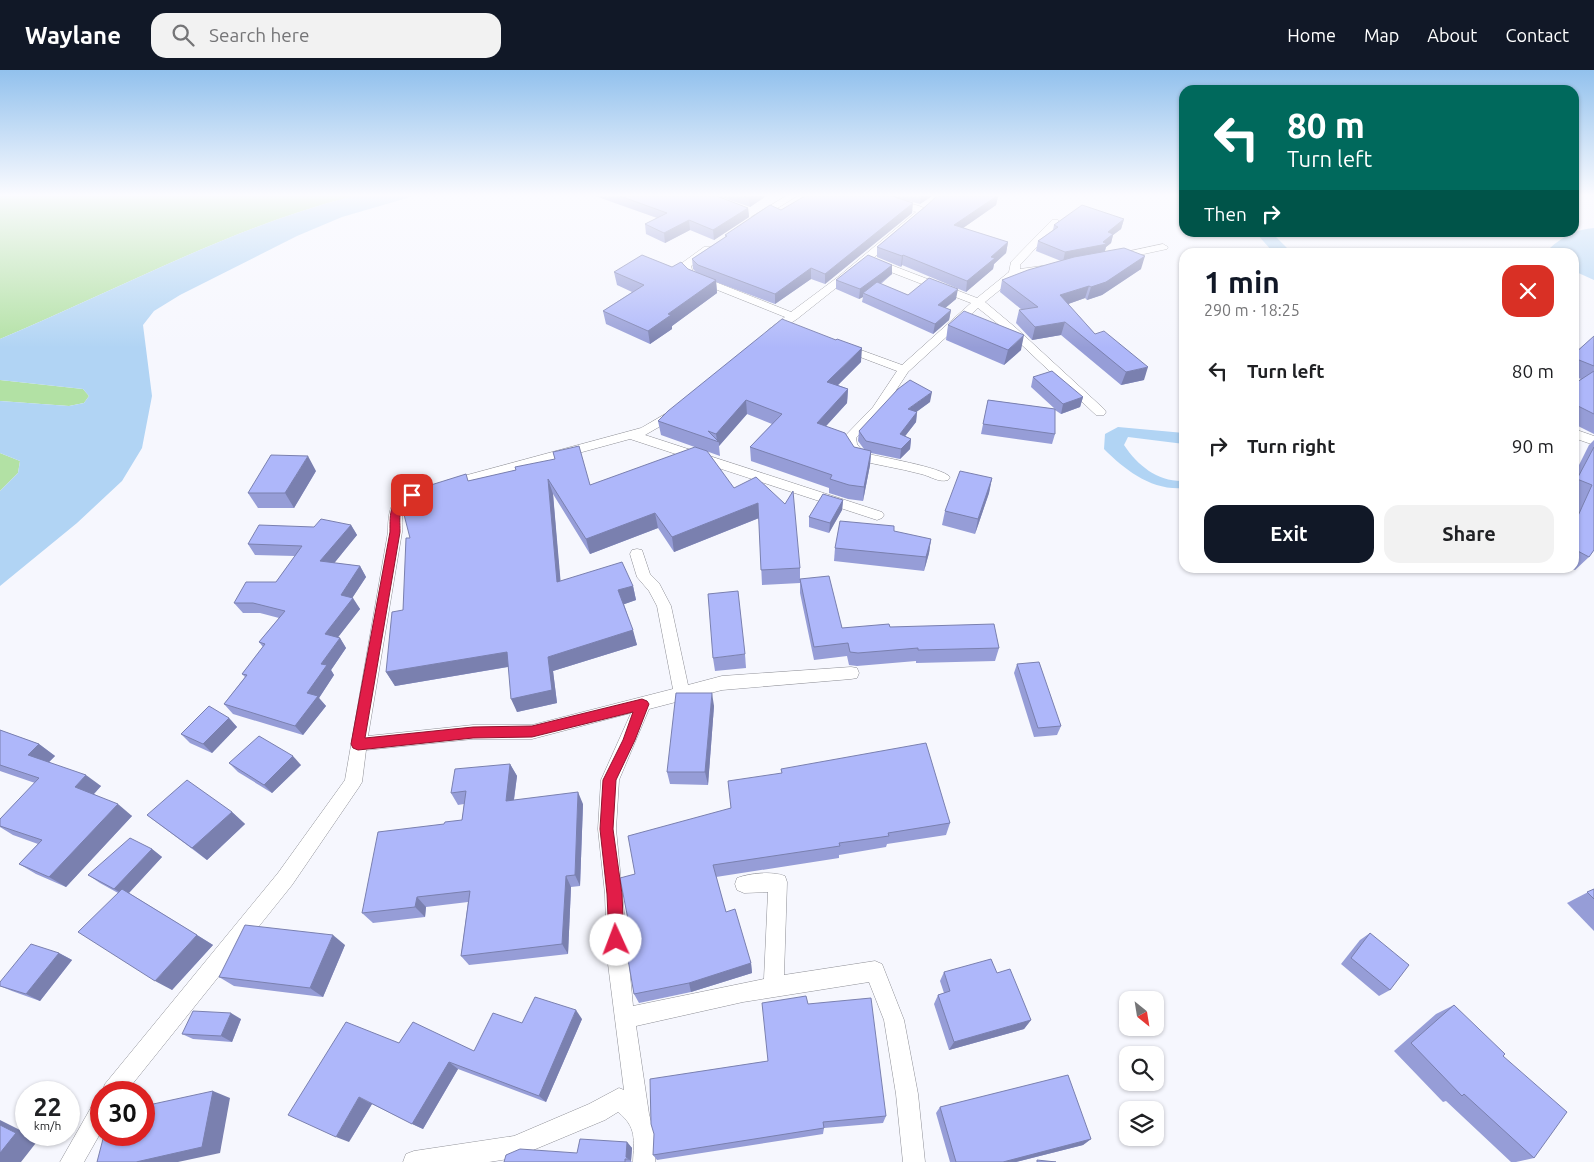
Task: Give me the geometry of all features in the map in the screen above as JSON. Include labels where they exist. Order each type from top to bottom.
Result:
[{"type":"street","points":[[711,247],[686,265],[688,275],[790,322]]},
{"type":"street","points":[[762,340],[790,322],[881,247]]},
{"type":"street","points":[[1014,273],[1015,264],[1031,247]]},
{"type":"street","points":[[1102,259],[1163,247]]},
{"type":"street","points":[[866,259],[978,302],[1012,330],[1100,412]]},
{"type":"street","points":[[943,477],[923,470],[859,456],[851,444],[850,437],[877,410],[904,370],[978,302],[1014,273],[1051,268]]},
{"type":"street","points":[[830,341],[904,370]]},
{"type":"street","points":[[122,1081],[285,879],[354,782],[358,744],[394,542],[395,510],[400,502],[412,495],[435,488],[645,431],[659,424],[681,407]]},
{"type":"street","points":[[632,435],[824,500],[877,515]]},
{"type":"street","points":[[1579,435],[1594,441]]},
{"type":"street","points":[[638,554],[644,577],[654,587],[664,606],[682,694]]},
{"type":"street","points":[[358,744],[473,732],[532,732],[722,683],[851,673]]},
{"type":"street","points":[[642,704],[629,740],[610,780],[606,829],[614,894],[617,956],[624,1018],[638,1114],[645,1140],[644,1162]]},
{"type":"street","points":[[744,884],[778,882],[774,987]]},
{"type":"street","points":[[624,1018],[774,987],[876,971],[894,1020],[907,1094],[914,1162]]},
{"type":"street","points":[[414,1162],[514,1147],[597,1112],[619,1099],[638,1114]]},
{"type":"street","points":[[71,1162],[90,1130]]},
{"type":"green space","points":[[0,247],[207,247],[44,320],[0,339]]},
{"type":"green space","points":[[0,380],[83,389],[89,396],[84,403],[69,406],[0,401]]},
{"type":"green space","points":[[0,453],[20,461],[18,473],[0,491]]},
{"type":"water","points":[[207,247],[275,247],[180,295],[154,311],[143,325],[152,396],[142,448],[122,481],[77,523],[0,586],[0,491],[18,473],[20,461],[0,453],[0,401],[69,406],[84,403],[89,396],[83,389],[0,380],[0,339]]},
{"type":"water","points":[[1268,247],[1287,248],[1269,248]]},
{"type":"water","points":[[1594,247],[1594,280],[1579,273],[1579,248],[1550,248]]},
{"type":"water","points":[[1118,427],[1179,433],[1179,443],[1128,437],[1124,445],[1142,466],[1157,476],[1179,481],[1179,488],[1150,483],[1130,471],[1104,449],[1105,434]]},
{"type":"building","points":[[710,247],[859,247],[825,274],[811,268],[775,294],[698,265],[692,259]]},
{"type":"building","points":[[877,247],[1002,247],[991,257],[995,258],[967,281],[903,255]]},
{"type":"building","points":[[1053,247],[1091,247],[1065,252]]},
{"type":"building","points":[[1124,248],[1145,256],[1106,282],[1060,295],[1095,334],[1104,331],[1148,367],[1126,372],[1065,322],[1035,327],[1019,310],[1038,307],[1002,280],[1028,270],[1074,257]]},
{"type":"building","points":[[642,255],[672,267],[681,262],[688,269],[716,280],[668,314],[671,315],[648,331],[603,311],[644,285],[614,272]]},
{"type":"building","points":[[868,255],[892,265],[860,289],[836,280]]},
{"type":"building","points":[[929,278],[958,289],[938,305],[951,310],[935,324],[863,293],[877,282],[908,295]]},
{"type":"building","points":[[964,311],[1024,335],[1008,350],[948,325]]},
{"type":"building","points":[[782,319],[862,348],[827,382],[848,389],[817,423],[845,433],[854,447],[871,451],[864,487],[830,479],[832,475],[750,447],[782,414],[746,400],[716,434],[708,431],[719,442],[658,421]]},
{"type":"building","points":[[1594,336],[1594,366],[1579,360],[1579,350]]},
{"type":"building","points":[[1052,371],[1083,397],[1063,404],[1033,377]]},
{"type":"building","points":[[1594,371],[1594,414],[1579,406],[1579,381]]},
{"type":"building","points":[[910,380],[932,392],[908,409],[917,412],[900,434],[911,439],[901,449],[866,441],[859,431],[898,389]]},
{"type":"building","points":[[988,400],[1055,409],[1055,434],[983,424]]},
{"type":"building","points":[[579,446],[590,485],[695,447],[707,451],[734,488],[756,477],[785,504],[793,491],[800,568],[761,570],[758,503],[672,537],[655,513],[586,539],[548,479],[557,582],[622,562],[633,586],[618,590],[633,630],[548,657],[552,690],[511,699],[507,652],[386,672],[392,612],[403,610],[406,538],[410,538],[399,495],[466,474],[468,481],[516,470],[515,467],[555,459],[553,452]]},
{"type":"building","points":[[1594,447],[1594,550],[1589,557],[1579,552],[1579,514],[1592,485],[1579,480],[1579,475]]},
{"type":"building","points":[[271,455],[308,456],[285,493],[248,493]]},
{"type":"building","points":[[960,471],[992,478],[978,519],[945,511]]},
{"type":"building","points":[[823,494],[843,500],[830,523],[809,517]]},
{"type":"building","points":[[321,519],[351,525],[320,561],[360,566],[341,595],[353,598],[325,634],[340,638],[321,664],[327,665],[307,693],[318,696],[295,726],[224,704],[247,675],[242,674],[265,644],[259,642],[285,611],[253,603],[234,603],[246,582],[276,582],[302,546],[248,544],[259,525],[314,527]]},
{"type":"building","points":[[840,521],[894,526],[894,531],[931,539],[926,557],[835,548]]},
{"type":"building","points":[[829,576],[842,628],[889,624],[890,627],[994,624],[999,648],[918,650],[918,648],[858,653],[850,652],[848,643],[814,647],[800,579]]},
{"type":"building","points":[[738,591],[745,654],[713,658],[708,594]]},
{"type":"building","points":[[1039,662],[1061,726],[1038,728],[1017,664]]},
{"type":"building","points":[[676,693],[712,693],[705,772],[667,772]]},
{"type":"building","points":[[209,706],[229,718],[203,744],[181,734]]},
{"type":"building","points":[[0,730],[39,744],[28,755],[86,775],[75,787],[118,804],[49,877],[19,864],[42,840],[0,826],[0,819],[39,778],[0,765]]},
{"type":"building","points":[[259,736],[293,756],[264,785],[229,763]]},
{"type":"building","points":[[926,743],[950,823],[888,833],[889,836],[839,843],[840,846],[713,865],[726,912],[735,909],[751,963],[689,983],[634,994],[625,942],[632,940],[620,878],[635,874],[628,836],[731,808],[728,781],[782,773],[781,769]]},
{"type":"building","points":[[510,764],[506,801],[578,792],[575,875],[566,876],[562,944],[461,956],[470,891],[417,897],[415,907],[362,913],[378,832],[462,820],[466,791],[451,793],[455,769]]},
{"type":"building","points":[[187,780],[232,812],[192,848],[147,815]]},
{"type":"building","points":[[130,838],[152,849],[114,889],[88,875]]},
{"type":"building","points":[[122,889],[197,935],[155,981],[78,932]]},
{"type":"building","points":[[1594,889],[1594,899],[1587,892]]},
{"type":"building","points":[[245,925],[333,935],[310,988],[219,977]]},
{"type":"building","points":[[1370,933],[1409,965],[1390,990],[1351,958]]},
{"type":"building","points":[[31,944],[59,953],[26,994],[0,986],[0,982]]},
{"type":"building","points":[[991,959],[997,973],[1010,969],[1031,1020],[954,1042],[938,995],[950,991],[944,972]]},
{"type":"building","points":[[806,996],[808,1004],[871,998],[886,1116],[823,1122],[824,1128],[653,1155],[654,1134],[651,1124],[650,1079],[768,1061],[762,1003]]},
{"type":"building","points":[[535,997],[576,1010],[539,1096],[449,1062],[412,1124],[359,1097],[336,1137],[288,1115],[346,1022],[399,1043],[413,1022],[474,1051],[493,1013],[522,1023]]},
{"type":"building","points":[[1454,1005],[1505,1054],[1503,1056],[1567,1112],[1534,1158],[1464,1094],[1462,1096],[1411,1043]]},
{"type":"building","points":[[193,1011],[231,1013],[221,1036],[182,1034]]},
{"type":"building","points":[[1068,1075],[1091,1139],[1003,1162],[956,1162],[940,1107]]},
{"type":"building","points":[[213,1091],[202,1147],[136,1162],[97,1162],[101,1146],[155,1146],[155,1104]]},
{"type":"building","points":[[0,1125],[15,1134],[0,1153]]},
{"type":"building","points":[[580,1139],[627,1142],[626,1157],[629,1159],[625,1159],[625,1162],[504,1162],[506,1155],[520,1149],[577,1153]]},
{"type":"building","points":[[1037,1160],[1056,1162],[1037,1162]]},
{"type":"route","points":[[412,495],[400,502],[395,510],[395,532],[358,744],[473,732],[532,732],[642,704],[629,740],[610,780],[606,829],[614,894],[616,940]]}]
